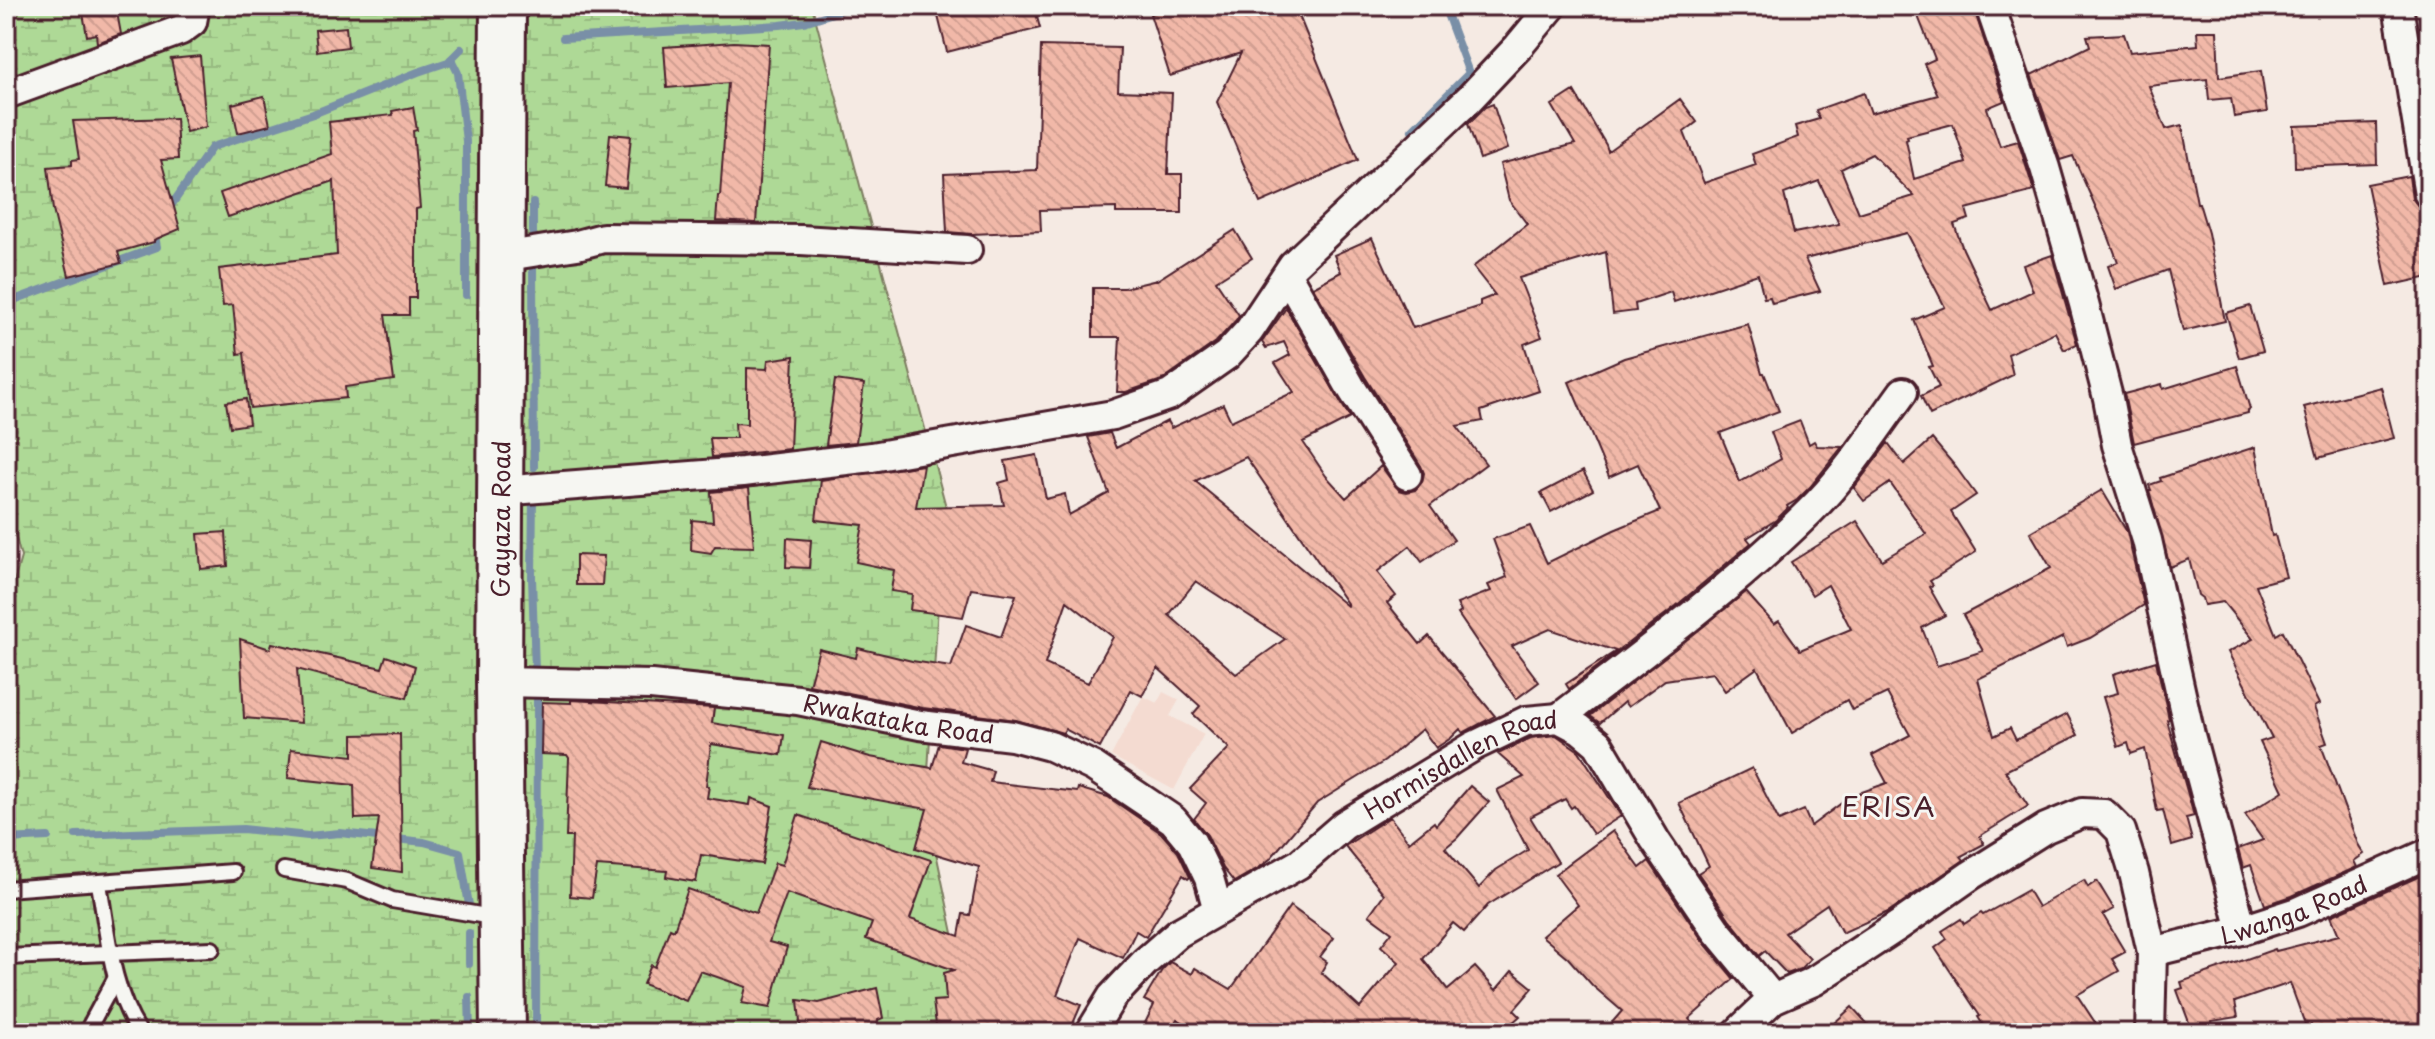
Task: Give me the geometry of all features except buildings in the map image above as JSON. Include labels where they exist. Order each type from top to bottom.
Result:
[{"type":"main road","name":"Gayaza Road","points":[[503,6],[499,682],[503,1033]]},
{"type":"street","points":[[6,94],[181,30],[192,22],[195,6]]},
{"type":"street","points":[[500,491],[743,472],[872,457],[1113,415],[1170,395],[1227,355],[1249,331],[1293,265],[1469,99],[1552,6]]},
{"type":"street","points":[[1990,6],[2045,168],[2084,304],[2117,445],[2147,540],[2190,735],[2242,930]]},
{"type":"street","points":[[2398,6],[2429,194]]},
{"type":"street","points":[[501,257],[603,238],[801,240],[967,250]]},
{"type":"street","points":[[1287,275],[1350,386],[1407,475]]},
{"type":"street","points":[[1559,718],[1739,575],[1810,511],[1850,465],[1903,392]]},
{"type":"street","name":"Rwakataka Road","points":[[499,682],[651,685],[798,700],[920,725],[1012,736],[1050,746],[1094,767],[1173,820],[1192,843],[1209,878],[1218,910]]},
{"type":"street","name":"Hormisdallen Road","points":[[1090,1033],[1112,997],[1178,933],[1299,864],[1344,825],[1474,746],[1526,721],[1559,718],[1580,729],[1598,744],[1655,840],[1716,930],[1773,999]]},
{"type":"street","points":[[1737,1033],[1773,999],[1814,981],[1971,875],[2046,828],[2082,813],[2104,814],[2121,831],[2134,873],[2152,952],[2150,1033]]},
{"type":"street","name":"Lwanga Road","points":[[2152,952],[2242,930],[2298,912],[2429,853]]},
{"type":"lane","points":[[284,870],[347,881],[392,900],[502,919]]},
{"type":"lane","points":[[6,889],[233,872]]},
{"type":"lane","points":[[99,884],[115,979],[129,1016],[140,1033]]},
{"type":"lane","points":[[6,957],[212,949]]},
{"type":"lane","points":[[86,1033],[115,979]]},
{"type":"shaded area","points":[[1163,692],[1179,700],[1170,716],[1204,734],[1174,790],[1111,756],[1143,696],[1157,703]]},
{"type":"green space","points":[[6,6],[812,6],[946,507],[926,805],[961,971],[1016,1033],[6,1033],[6,611],[21,557],[6,500]]},
{"type":"waterway","points":[[563,38],[780,25],[804,22],[856,6]]},
{"type":"waterway","points":[[1412,130],[1469,73],[1444,6]]},
{"type":"waterway","points":[[168,210],[212,147],[313,114],[448,62],[461,49]]},
{"type":"waterway","points":[[451,59],[458,73],[466,141],[466,295]]},
{"type":"waterway","points":[[533,203],[533,238]]},
{"type":"waterway","points":[[6,303],[157,247],[154,230]]},
{"type":"waterway","points":[[533,265],[534,467]]},
{"type":"waterway","points":[[533,498],[535,671],[542,671]]},
{"type":"waterway","points":[[536,1033],[537,689]]},
{"type":"waterway","points":[[76,835],[243,829],[308,836],[340,833],[424,842],[460,852],[469,905]]},
{"type":"waterway","points":[[6,839],[48,837]]},
{"type":"waterway","points":[[469,933],[469,964]]},
{"type":"waterway","points":[[469,997],[470,1033]]},
{"type":"district","name":"ERISA","points":[[1889,805]]}]
